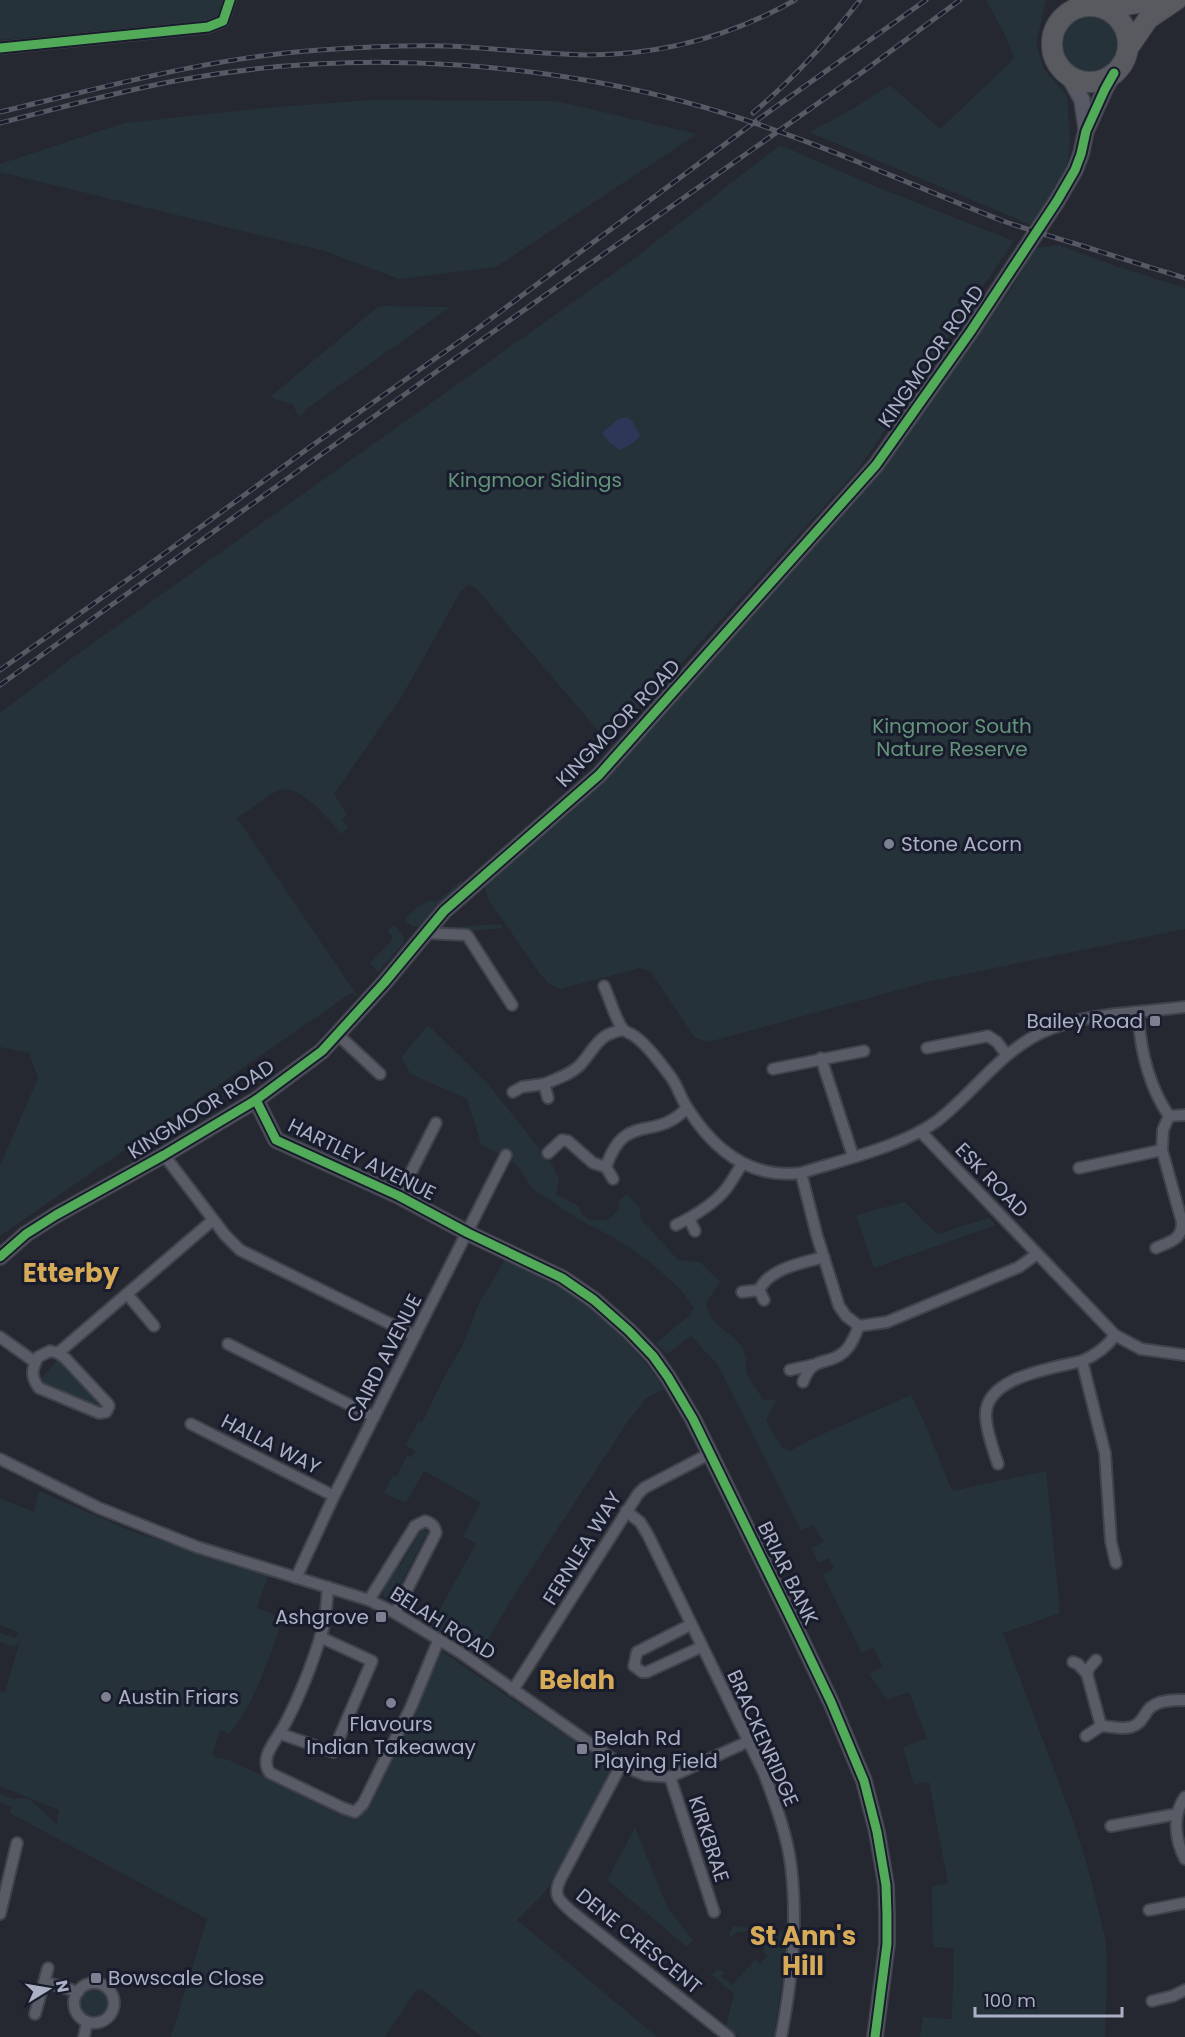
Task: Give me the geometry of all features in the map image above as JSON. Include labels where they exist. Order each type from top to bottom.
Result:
[{"type":"highway","points":[[1154,0],[1063,10],[1054,32],[1053,52],[1058,65],[1068,75],[1083,81],[1100,81],[1114,74],[1148,19],[1176,0]]},
{"type":"highway","points":[[1093,5],[1121,22],[1128,48]]},
{"type":"street","points":[[0,48],[208,27],[223,21],[230,0]]},
{"type":"street","name":"KINGMOOR ROAD","points":[[0,1257],[26,1234],[56,1215],[164,1155],[256,1100],[322,1051],[384,983],[444,911],[599,775],[876,465],[972,331],[1057,201],[1081,154],[1086,131],[1114,74]]},
{"type":"street","name":"KINGMOOR ROAD","points":[[1068,75],[1082,100],[1086,131]]},
{"type":"street","points":[[425,933],[467,935],[512,1005]]},
{"type":"street","points":[[604,986],[623,1030],[637,1038],[659,1062],[680,1090],[687,1108],[715,1143],[742,1164],[767,1172],[801,1173],[921,1132],[1016,1047],[1050,1029],[1098,1015],[1185,1007]]},
{"type":"street","points":[[1138,1012],[1143,1056],[1160,1103],[1169,1116]]},
{"type":"street","points":[[513,1092],[522,1087],[544,1084],[573,1070],[594,1045],[610,1032],[623,1030]]},
{"type":"street","points":[[338,1034],[380,1074]]},
{"type":"street","points":[[927,1048],[988,1036],[997,1042],[1007,1055]]},
{"type":"street","points":[[773,1069],[864,1051]]},
{"type":"street","points":[[821,1058],[853,1156]]},
{"type":"street","points":[[544,1084],[548,1098]]},
{"type":"street","name":"HARTLEY AVENUE","points":[[256,1100],[276,1140],[399,1196],[468,1233]]},
{"type":"street","points":[[606,1167],[612,1150],[623,1136],[636,1129],[662,1125],[687,1108]]},
{"type":"street","points":[[1169,1116],[1185,1115]]},
{"type":"street","points":[[1156,1248],[1178,1237],[1182,1231],[1182,1222],[1162,1150],[1163,1130],[1169,1116]]},
{"type":"street","points":[[399,1196],[436,1123]]},
{"type":"street","name":"ESK ROAD","points":[[921,1132],[1115,1335],[1141,1349],[1185,1355]]},
{"type":"street","points":[[548,1153],[562,1140],[568,1142],[592,1163],[606,1167],[613,1179]]},
{"type":"street","points":[[1079,1168],[1162,1150]]},
{"type":"street","points":[[164,1155],[231,1243],[240,1250],[415,1336]]},
{"type":"street","name":"CAIRD AVENUE","points":[[296,1578],[334,1496],[506,1155]]},
{"type":"street","points":[[676,1225],[689,1219],[726,1189],[742,1164]]},
{"type":"street","points":[[801,1173],[839,1306],[846,1316],[859,1326],[887,1322],[1019,1267],[1037,1254]]},
{"type":"street","points":[[689,1219],[694,1231]]},
{"type":"street","points":[[58,1353],[213,1220]]},
{"type":"street","name":"BRIAR BANK","points":[[468,1233],[562,1278],[594,1300],[653,1356],[693,1419],[826,1693],[864,1781],[879,1843],[886,1886],[887,1944],[875,2037]]},
{"type":"street","points":[[742,1292],[762,1295],[769,1277],[824,1257]]},
{"type":"street","points":[[127,1294],[154,1326]]},
{"type":"street","points":[[790,1370],[813,1365],[844,1353],[859,1326]]},
{"type":"street","points":[[998,1464],[986,1418],[988,1403],[993,1395],[1020,1376],[1082,1361],[1102,1349],[1115,1335]]},
{"type":"street","points":[[0,1337],[36,1362]]},
{"type":"street","points":[[228,1344],[374,1417]]},
{"type":"street","points":[[50,1351],[58,1353],[108,1404],[106,1413],[99,1413],[43,1390],[35,1382],[32,1371],[38,1357],[50,1351]]},
{"type":"street","points":[[1082,1361],[1105,1454],[1111,1542],[1116,1563]]},
{"type":"street","points":[[803,1382],[813,1365]]},
{"type":"street","name":"HALLA WAY","points":[[191,1424],[334,1496]]},
{"type":"street","name":"FERNLEA WAY","points":[[513,1690],[626,1510],[644,1488],[709,1454]]},
{"type":"street","name":"BELAH ROAD","points":[[0,1459],[99,1508],[197,1546],[369,1600],[439,1639],[621,1765],[645,1775],[670,1777]]},
{"type":"street","name":"BRACKENRIDGE","points":[[626,1510],[640,1522],[648,1534],[690,1625],[764,1773],[776,1804],[791,1866],[794,1911],[793,1948],[781,2037]]},
{"type":"street","points":[[369,1600],[415,1526],[425,1521],[430,1522],[436,1533],[395,1613]]},
{"type":"street","points":[[328,1587],[323,1628],[305,1683],[281,1734],[265,1759],[268,1771],[343,1808],[355,1812],[363,1804],[411,1707],[439,1639]]},
{"type":"street","points":[[690,1625],[637,1652],[634,1666],[646,1672],[701,1647]]},
{"type":"street","points":[[281,1734],[333,1752],[372,1660],[320,1637]]},
{"type":"street","points":[[1087,1674],[1096,1660]]},
{"type":"street","points":[[1073,1662],[1087,1674],[1101,1726]]},
{"type":"street","points":[[1086,1737],[1101,1726],[1132,1727],[1139,1723],[1154,1705],[1185,1700]]},
{"type":"street","points":[[670,1777],[747,1742]]},
{"type":"street","name":"DENE CRESCENT","points":[[621,1765],[561,1878],[556,1894],[572,1912],[729,2037]]},
{"type":"street","name":"KIRKBRAE","points":[[670,1777],[714,1912]]},
{"type":"street","points":[[1185,1797],[1177,1814],[1178,1842],[1185,1859]]},
{"type":"street","points":[[1111,1826],[1177,1814]]},
{"type":"street","points":[[0,1914],[17,1843]]},
{"type":"street","points":[[1149,1910],[1185,1903]]},
{"type":"street","points":[[35,2014],[48,1968]]},
{"type":"street","points":[[45,1982],[78,1992]]},
{"type":"street","points":[[95,1983],[102,1985],[112,1994],[114,2007],[106,2019],[99,2022],[87,2022],[75,2009],[74,2003],[78,1992],[83,1987],[95,1983]]},
{"type":"street","points":[[1152,2001],[1173,1996],[1185,1990]]},
{"type":"street","points":[[84,2037],[87,2022]]},
{"type":"green space","points":[[0,0],[222,0],[217,15],[206,20],[0,40]]},
{"type":"green space","points":[[986,0],[1046,0],[1036,43],[1044,69],[1067,96],[1070,138],[1067,169],[1034,226],[809,132],[846,113],[890,85],[940,129],[1015,58]]},
{"type":"green space","points":[[1086,15],[1098,15],[1109,20],[1117,28],[1122,45],[1120,57],[1109,70],[1098,75],[1086,75],[1075,70],[1067,62],[1062,51],[1062,39],[1067,28],[1075,20]]},
{"type":"green space","points":[[370,100],[556,101],[697,134],[496,267],[399,279],[325,251],[0,172],[0,164],[124,123],[265,108]]},
{"type":"green space","name":"Kingmoor Sidings","points":[[780,145],[884,190],[1014,241],[859,468],[609,743],[476,588],[468,585],[461,591],[402,696],[334,794],[347,814],[342,820],[348,827],[342,834],[314,805],[297,793],[288,790],[276,792],[237,818],[358,997],[351,993],[0,1236],[0,1166],[38,1078],[29,1053],[0,1047],[0,713],[72,658],[631,261]]},
{"type":"green space","name":"Kingmoor South Nature Reserve","points":[[1059,245],[1112,265],[1185,288],[1185,929],[931,981],[708,1042],[695,1038],[651,972],[640,968],[560,989],[548,983],[488,899],[484,885],[500,865],[546,832],[582,800],[863,486],[1008,294],[1036,248]]},
{"type":"green space","points":[[379,306],[450,307],[309,407],[299,418],[293,405],[270,397]]},
{"type":"green space","points":[[461,881],[463,883],[419,926],[413,927],[406,921],[406,918],[421,905],[433,900],[438,901]]},
{"type":"green space","points":[[500,924],[503,928],[444,933],[440,928]]},
{"type":"green space","points":[[394,925],[403,936],[404,942],[378,972],[370,963],[392,940],[393,937],[387,930]]},
{"type":"green space","points":[[428,1025],[488,1084],[553,1166],[559,1180],[556,1194],[579,1206],[582,1215],[592,1220],[608,1220],[620,1208],[618,1201],[627,1194],[640,1208],[641,1219],[678,1260],[700,1262],[720,1282],[706,1303],[708,1311],[716,1323],[742,1347],[747,1360],[748,1375],[764,1400],[776,1400],[766,1421],[782,1448],[790,1451],[911,1395],[952,1491],[1046,1471],[1060,1613],[1003,1633],[1072,1818],[1088,1868],[1106,1942],[1105,2037],[920,2037],[923,2017],[952,2019],[954,1948],[933,1947],[932,1886],[948,1884],[929,1782],[914,1784],[903,1747],[927,1738],[909,1692],[887,1700],[869,1674],[883,1667],[873,1647],[862,1653],[823,1575],[834,1568],[829,1558],[818,1563],[811,1548],[824,1542],[814,1525],[801,1530],[718,1365],[691,1336],[667,1354],[656,1343],[690,1315],[694,1308],[681,1290],[649,1261],[533,1189],[516,1164],[481,1144],[467,1099],[411,1074],[401,1058]]},
{"type":"green space","points":[[905,1202],[938,1234],[989,1218],[996,1225],[874,1268],[856,1215]]},
{"type":"green space","points":[[510,1259],[561,1286],[597,1312],[632,1347],[665,1389],[646,1398],[628,1421],[511,1600],[478,1656],[431,1625],[476,1544],[463,1536],[481,1503],[424,1471],[406,1503],[384,1493],[393,1475],[397,1476],[407,1456],[412,1457],[415,1451],[405,1445],[419,1421],[422,1423],[445,1375],[463,1345],[479,1303],[505,1260]]},
{"type":"green space","points":[[61,1359],[98,1401],[94,1404],[45,1387],[42,1378]]},
{"type":"green space","points":[[39,1491],[131,1531],[268,1576],[257,1608],[283,1618],[261,1679],[247,1708],[229,1734],[220,1730],[212,1755],[217,1758],[229,1760],[359,1819],[391,1756],[433,1663],[443,1652],[613,1768],[546,1891],[517,1920],[657,2037],[482,2037],[424,1991],[417,1989],[385,2037],[171,2037],[207,1919],[10,1813],[12,1807],[0,1802],[0,1794],[14,1799],[31,1800],[57,1825],[59,1810],[0,1786],[0,1691],[5,1692],[20,1642],[14,1647],[0,1642],[0,1633],[16,1638],[19,1632],[0,1625],[0,1498],[34,1512]]},
{"type":"green space","points":[[423,1529],[429,1533],[429,1539],[425,1537],[401,1583],[404,1585],[397,1598],[392,1601],[386,1599],[383,1595],[384,1589],[397,1564],[401,1565],[419,1533],[416,1531]]},
{"type":"green space","points":[[635,1828],[668,1909],[693,1940],[686,1946],[607,1880]]},
{"type":"green space","points":[[734,1926],[785,1932],[787,1945],[774,2037],[739,2037],[726,2026],[734,1994],[712,1975],[718,1969],[724,1973],[721,1976],[732,1985],[755,1960],[760,1964],[767,1956],[763,1952],[765,1949],[754,1939],[768,1939],[776,1936],[775,1934],[744,1931],[730,1937],[729,1933]]},
{"type":"green space","points":[[95,1989],[105,1993],[109,2003],[105,2013],[95,2017],[85,2013],[81,2003],[85,1993]]},
{"type":"water","points":[[627,417],[632,421],[640,436],[620,450],[602,433],[619,419]]},
{"type":"railway","points":[[0,112],[199,66],[320,50],[447,46],[587,55],[642,52],[720,34],[795,0]]},
{"type":"railway","points":[[753,113],[810,59],[860,0]]},
{"type":"railway","points":[[0,670],[477,329],[760,118],[926,0]]},
{"type":"railway","points":[[0,685],[436,372],[861,73],[960,0]]},
{"type":"railway","points":[[0,123],[157,84],[248,70],[317,64],[388,62],[458,65],[529,72],[667,97],[733,116],[835,153],[1003,221],[1185,278]]},
{"type":"cycle path","points":[[0,48],[208,27],[223,21],[230,0]]},
{"type":"cycle path","points":[[0,1257],[26,1234],[56,1215],[164,1155],[256,1100],[322,1051],[384,983],[444,911],[599,775],[876,465],[971,331],[1057,201],[1075,170],[1086,131],[1114,73]]},
{"type":"cycle path","points":[[256,1100],[276,1140],[399,1196],[468,1233],[562,1278],[594,1300],[629,1331],[653,1356],[668,1377],[693,1419],[797,1631],[831,1702],[864,1781],[877,1832],[886,1885],[887,1944],[875,2037]]},
{"type":"place","name":"Stone Acorn","points":[[889,844]]},
{"type":"place","name":"Bailey Road","points":[[1155,1021]]},
{"type":"place","name":"Ashgrove","points":[[381,1617]]},
{"type":"place","name":"Austin Friars","points":[[106,1697]]},
{"type":"place","name":"Flavours Indian Takeaway","points":[[391,1703]]},
{"type":"place","name":"Belah Rd Playing Field","points":[[582,1749]]},
{"type":"place","name":"Bowscale Close","points":[[96,1978]]},
{"type":"district","name":"Etterby","points":[[71,1273]]},
{"type":"district","name":"Belah","points":[[577,1680]]},
{"type":"district","name":"St Ann's Hill","points":[[803,1951]]}]
